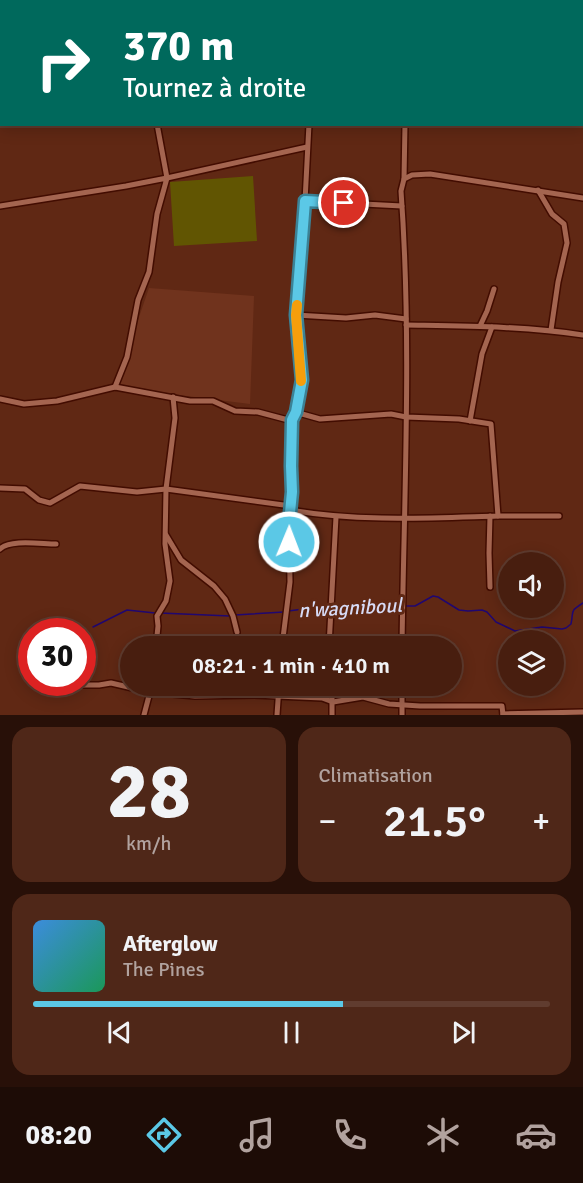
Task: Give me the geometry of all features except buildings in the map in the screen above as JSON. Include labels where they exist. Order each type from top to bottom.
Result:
[{"type":"street","points":[[115,387],[127,357],[138,300],[149,272],[157,214],[167,178],[157,126]]},
{"type":"street","points":[[283,636],[290,582],[292,420],[296,412],[302,380],[296,315],[309,126]]},
{"type":"street","points":[[402,636],[406,322],[401,191],[404,179],[405,126]]},
{"type":"street","points":[[0,206],[126,186],[308,147]]},
{"type":"street","points":[[404,179],[412,175],[430,174],[583,198]]},
{"type":"street","points":[[537,190],[552,214],[564,224],[567,243],[551,330]]},
{"type":"street","points":[[305,201],[402,206]]},
{"type":"street","points":[[480,326],[494,290]]},
{"type":"street","points":[[296,315],[346,318],[375,315],[406,322],[551,330],[583,335]]},
{"type":"street","points":[[470,421],[482,354],[492,327]]},
{"type":"street","points":[[0,399],[24,404],[57,401],[115,387],[190,401],[213,401],[235,411],[258,412],[292,420]]},
{"type":"street","points":[[157,636],[157,616],[166,601],[170,581],[165,533],[166,489],[175,418],[173,397]]},
{"type":"street","points":[[296,412],[320,419],[391,414],[491,424],[498,516]]},
{"type":"street","points":[[0,488],[26,489],[39,500],[50,502],[80,486],[137,492],[166,489],[336,517],[363,519],[559,516]]},
{"type":"street","points":[[490,516],[490,587]]},
{"type":"street","points":[[330,636],[336,517]]},
{"type":"street","points":[[165,533],[181,560],[214,586],[225,598],[237,632]]},
{"type":"street","points":[[0,549],[15,542],[56,544]]},
{"type":"street","points":[[96,685],[120,684]]},
{"type":"street","points":[[144,715],[148,696]]},
{"type":"street","points":[[277,715],[278,696],[322,698],[333,702],[363,697],[389,704],[420,706],[502,706],[503,715],[583,712]]},
{"type":"street","points":[[332,715],[333,696]]},
{"type":"street","points":[[402,696],[402,715]]},
{"type":"shaded area","points":[[253,176],[257,241],[174,246],[170,182]]},
{"type":"shaded area","points":[[149,288],[254,296],[250,404],[115,387]]},
{"type":"waterway","name":"n'wagniboul","points":[[405,606],[415,606],[433,596],[438,597],[459,610],[487,612],[496,622],[515,631],[542,627],[566,628],[571,624],[574,610],[583,603]]},
{"type":"waterway","name":"n'wagniboul","points":[[288,611],[328,606]]},
{"type":"waterway","name":"n'wagniboul","points":[[333,606],[400,606]]},
{"type":"waterway","name":"n'wagniboul","points":[[96,626],[127,610],[155,613]]},
{"type":"waterway","name":"n'wagniboul","points":[[235,615],[284,612]]},
{"type":"waterway","name":"n'wagniboul","points":[[160,613],[230,616]]},
{"type":"slow traffic","points":[[297,305],[301,381]]},
{"type":"route","points":[[289,542],[292,420],[296,412],[302,380],[296,315],[305,201],[344,203]]}]
